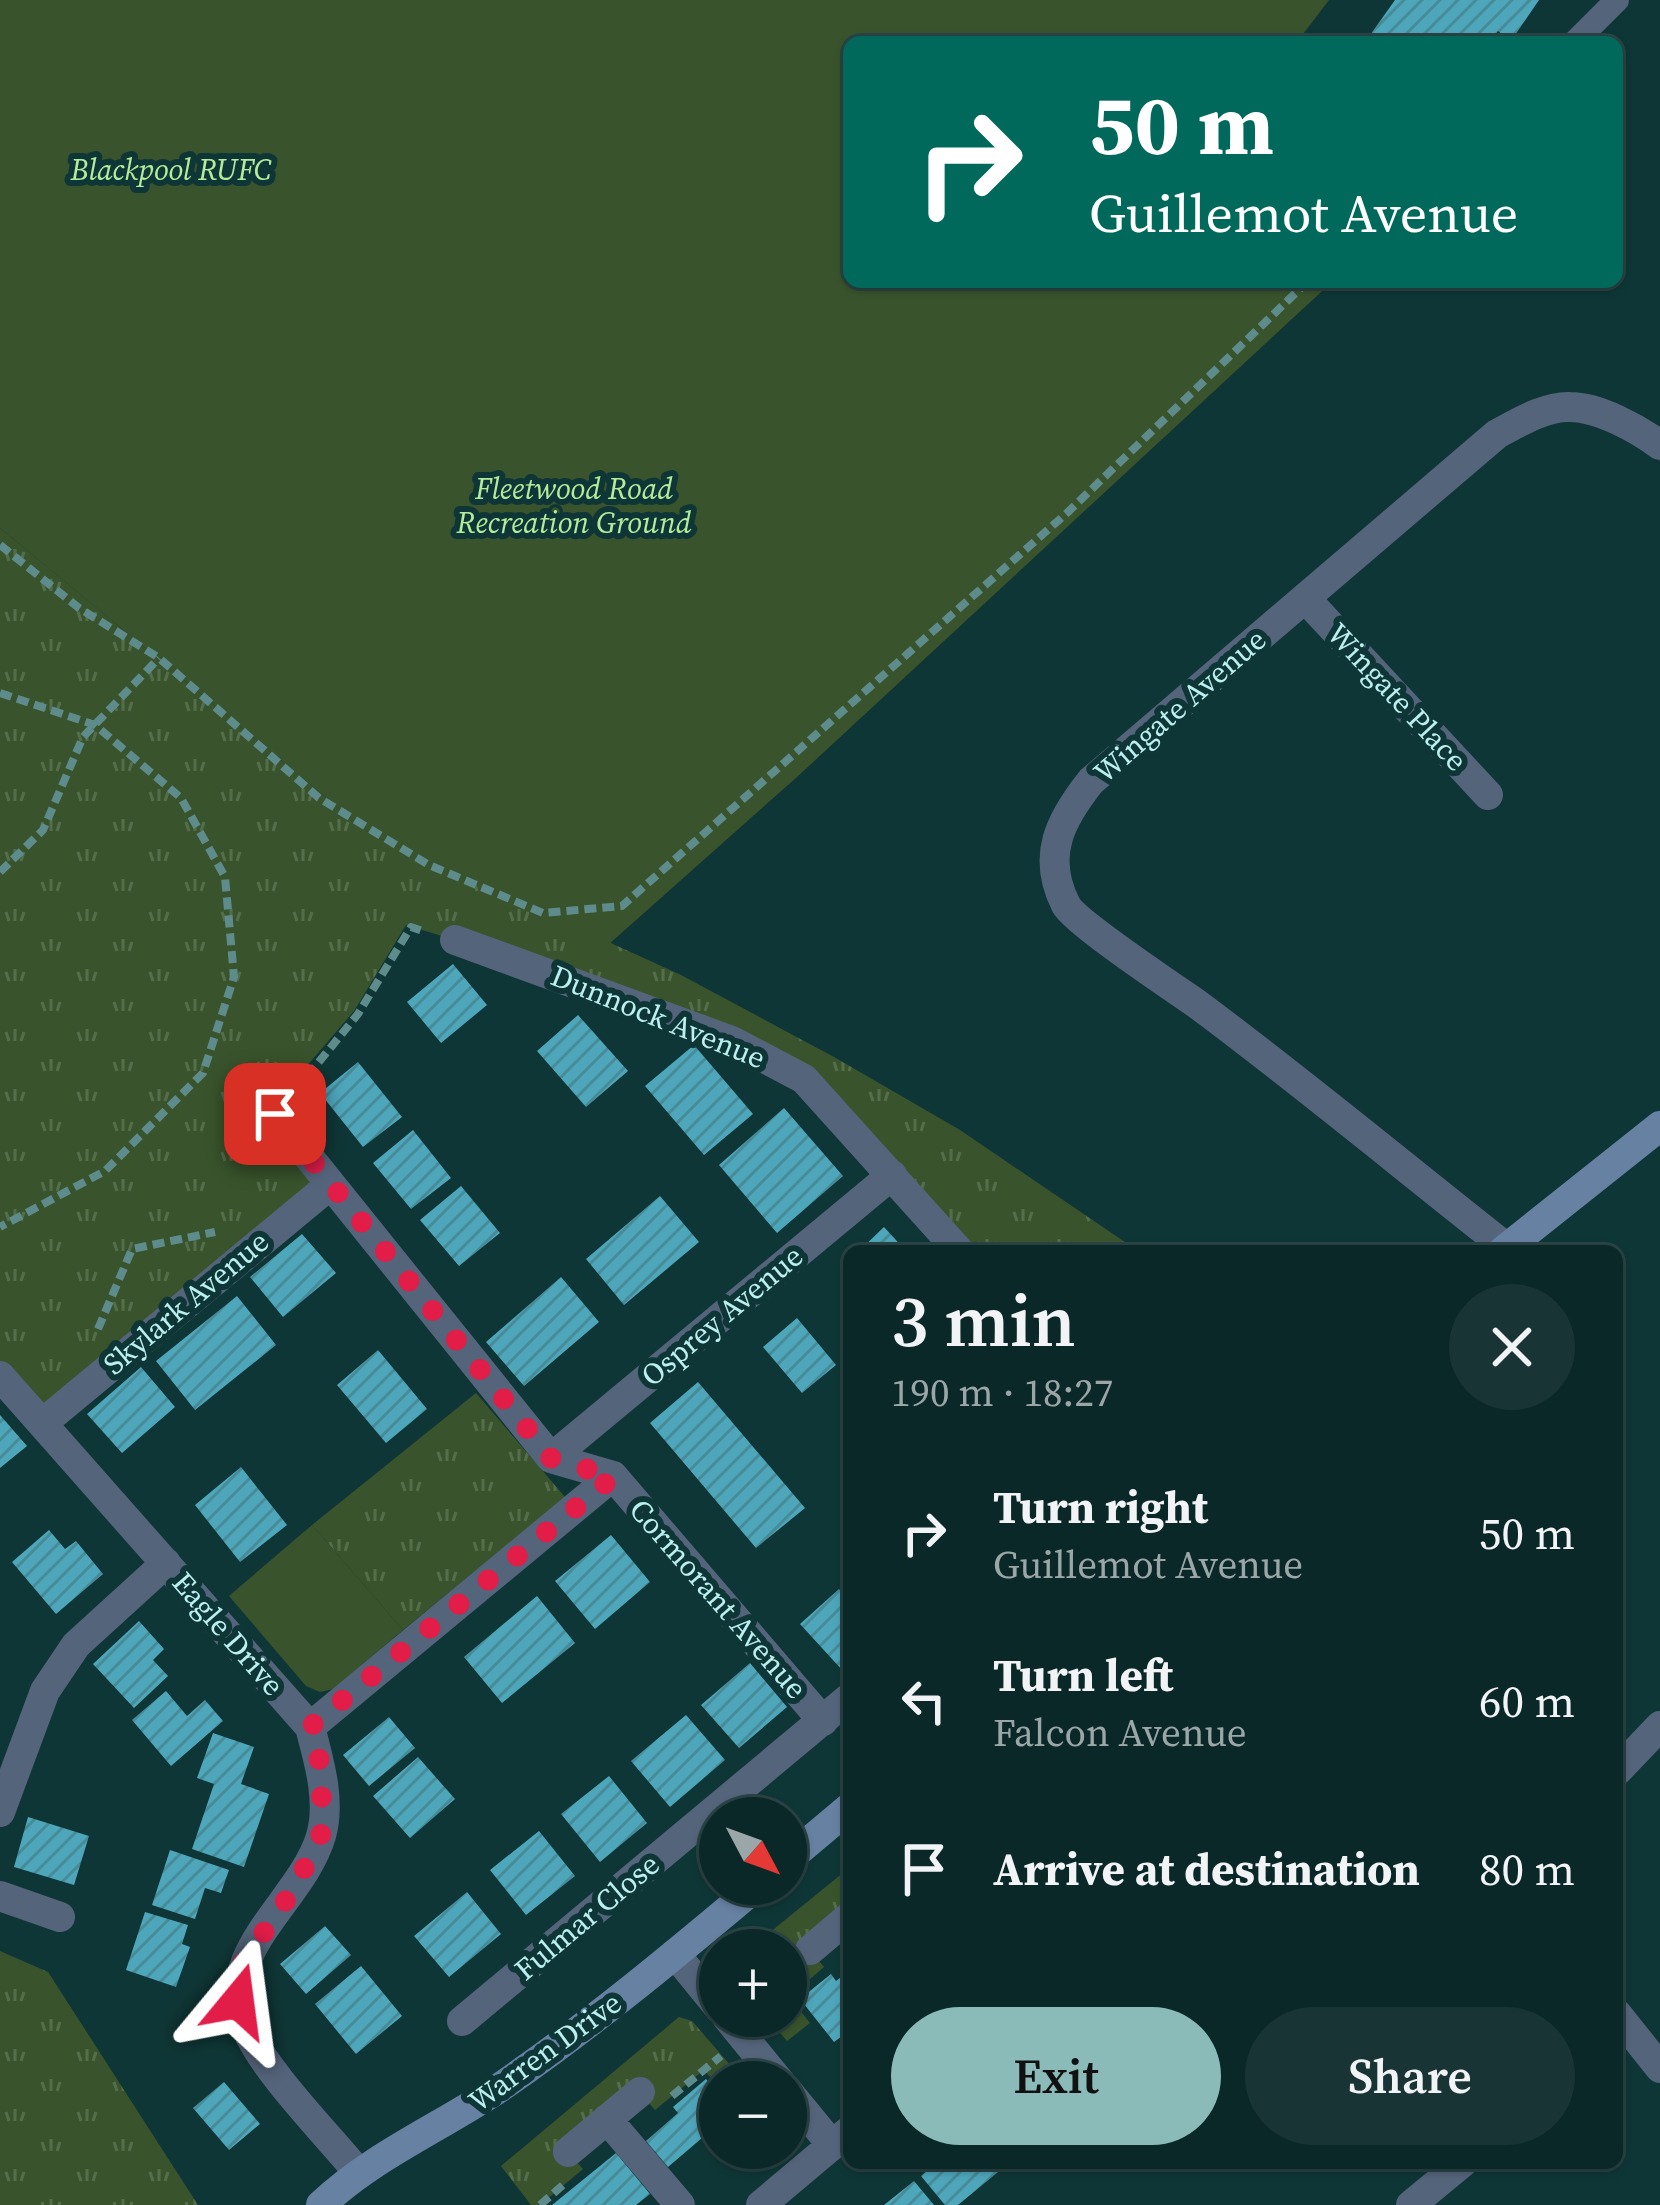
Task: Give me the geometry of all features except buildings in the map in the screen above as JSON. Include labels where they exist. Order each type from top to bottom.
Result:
[{"type":"main road","points":[[1510,1245],[1660,1126]]},
{"type":"main road","points":[[807,1843],[843,1813]]},
{"type":"main road","name":"Warren Drive","points":[[321,2205],[357,2171],[447,2123],[511,2080],[734,1905]]},
{"type":"street","name":"Wingate Avenue","points":[[1500,1245],[1202,1008],[1068,910],[1056,877],[1055,837],[1070,807],[1091,781],[1496,434],[1534,415],[1570,406],[1604,416],[1660,446]]},
{"type":"street","name":"Wingate Place","points":[[1305,598],[1488,795]]},
{"type":"street","name":"Dunnock Avenue","points":[[455,940],[732,1041],[804,1078],[954,1245]]},
{"type":"street","points":[[275,1114],[551,1458],[613,1477]]},
{"type":"street","name":"Osprey Avenue","points":[[551,1458],[892,1175]]},
{"type":"street","name":"Skylark Avenue","points":[[44,1422],[330,1185]]},
{"type":"street","name":"Eagle Drive","points":[[0,1376],[310,1727]]},
{"type":"street","points":[[357,2171],[246,2030],[238,2001],[243,1963],[295,1887],[322,1832],[321,1766],[310,1727],[613,1477]]},
{"type":"street","name":"Cormorant Avenue","points":[[613,1477],[823,1720]]},
{"type":"street","points":[[0,1812],[45,1691],[76,1645],[166,1564]]},
{"type":"street","name":"Fulmar Close","points":[[462,2020],[843,1704]]},
{"type":"street","points":[[1623,1765],[1660,1726]]},
{"type":"street","points":[[0,1896],[61,1917]]},
{"type":"street","points":[[810,1950],[843,1922]]},
{"type":"street","points":[[675,1954],[699,1983]]},
{"type":"street","points":[[1623,2029],[1660,2068]]},
{"type":"street","points":[[743,2037],[763,2061]]},
{"type":"street","points":[[568,2152],[615,2127],[640,2092]]},
{"type":"street","points":[[760,2205],[841,2138],[807,2107]]},
{"type":"street","points":[[615,2127],[680,2205]]},
{"type":"street","points":[[1412,2205],[1455,2169]]},
{"type":"lane","points":[[1581,36],[1617,0]]},
{"type":"path","points":[[0,545],[79,608],[159,658],[319,798],[429,865],[542,913],[622,906],[1069,512],[1301,288]]},
{"type":"path","points":[[0,872],[43,830],[83,737],[159,658]]},
{"type":"path","points":[[0,693],[95,725],[182,798],[225,877],[235,977],[203,1073],[105,1171],[0,1227]]},
{"type":"path","points":[[275,1114],[358,1014],[411,927],[455,940]]},
{"type":"path","points":[[615,2127],[723,2037]]},
{"type":"green space","name":"Fleetwood Road Recreation Ground","points":[[0,0],[1329,0],[1302,36],[843,36],[843,288],[1326,288],[797,777],[608,945],[369,833],[0,528]]},
{"type":"green space","points":[[0,528],[369,833],[681,975],[834,1057],[960,1130],[1129,1245],[955,1245],[804,1078],[406,925],[354,1011],[269,1110],[330,1185],[44,1422],[0,1376]]},
{"type":"green space","points":[[476,1393],[565,1497],[403,1630],[312,1525]]},
{"type":"green space","points":[[312,1525],[403,1630],[333,1689],[320,1692],[306,1686],[229,1596]]},
{"type":"green space","points":[[843,1873],[843,1922],[810,1950],[824,1967],[807,1982],[807,1929],[774,1929]]},
{"type":"green space","points":[[0,1951],[48,1972],[198,2205],[0,2205]]},
{"type":"green space","points":[[679,2017],[692,2021],[699,2037],[706,2037],[727,2061],[699,2061],[699,2074],[655,2110],[640,2093],[568,2153],[583,2169],[540,2205],[531,2205],[501,2166]]},
{"type":"route","points":[[238,2001],[243,1963],[295,1887],[322,1832],[321,1766],[310,1727],[613,1477],[551,1458],[275,1114]]},
{"type":"park label","name":"Blackpool RUFC","points":[[171,170]]}]
